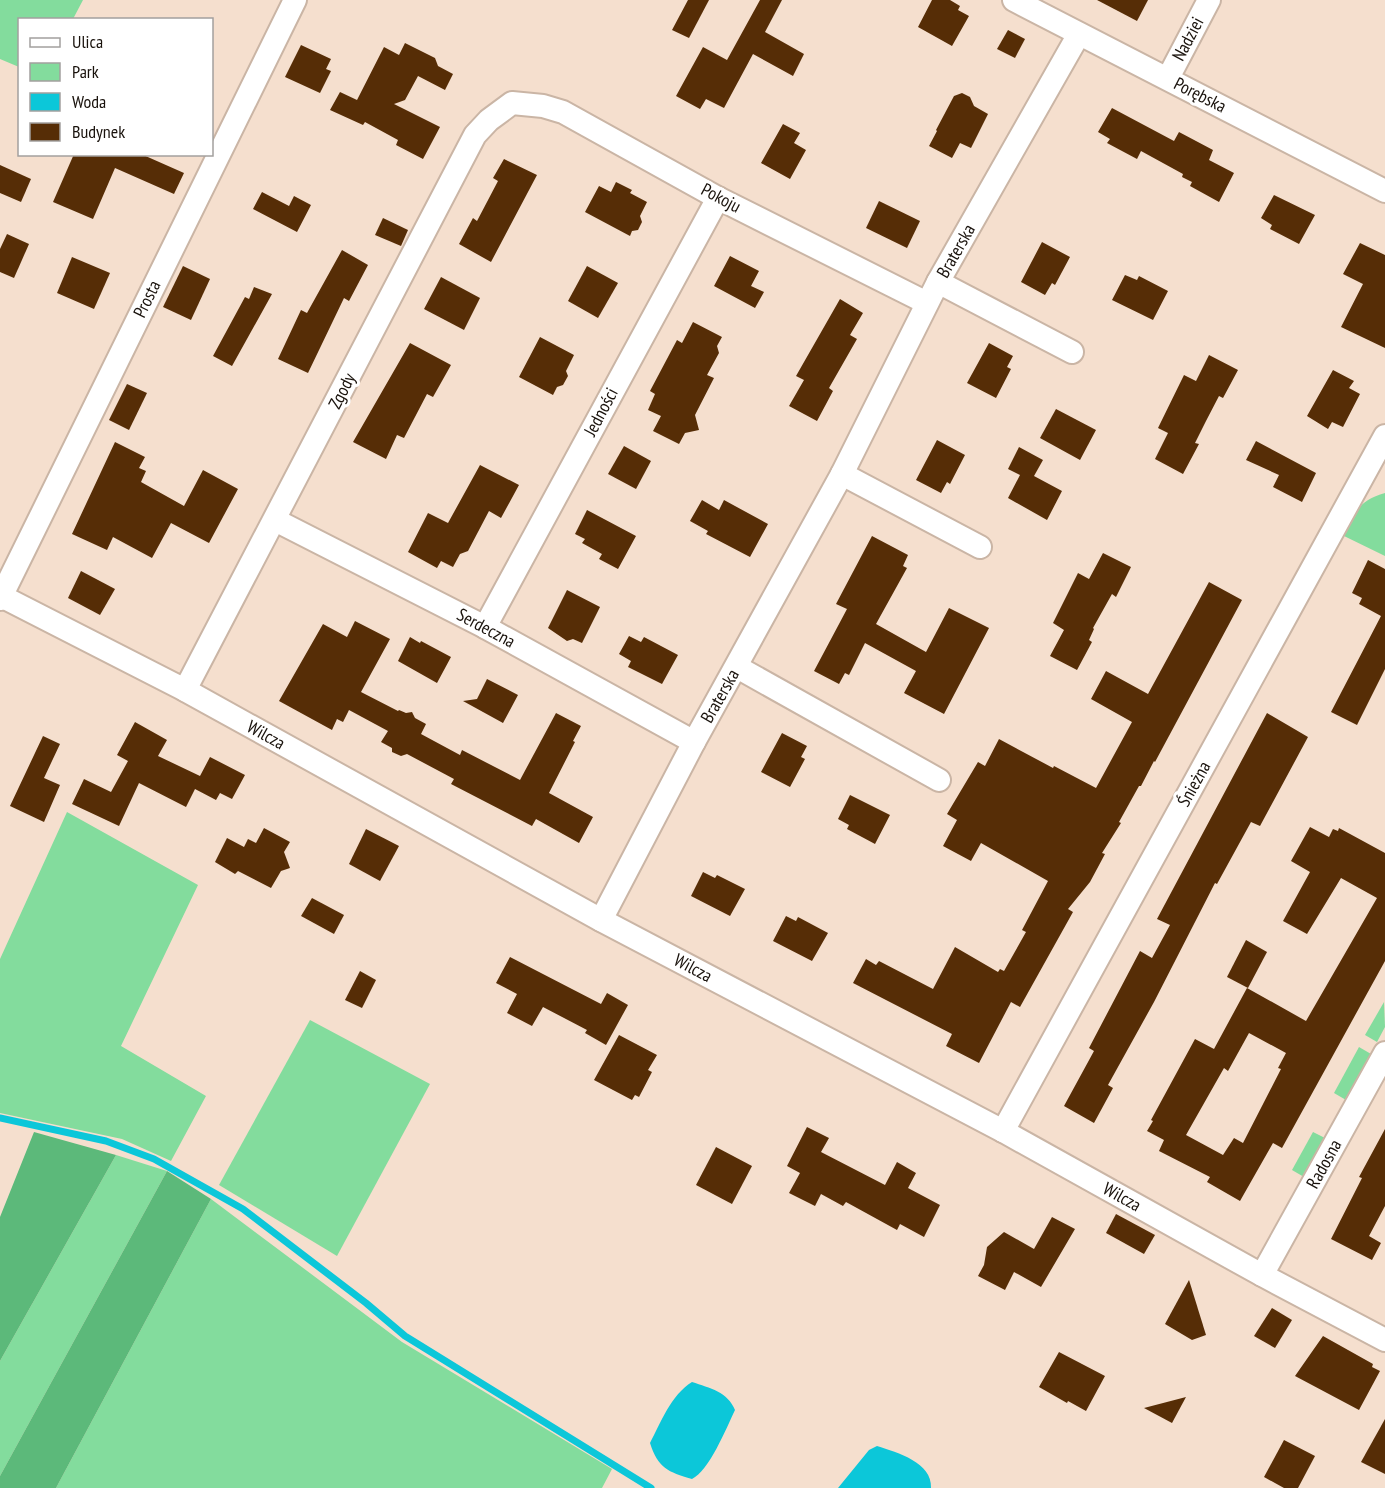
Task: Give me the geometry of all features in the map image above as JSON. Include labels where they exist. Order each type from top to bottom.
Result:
[{"type":"street","name":"Prosta","points":[[1,597],[295,0]]},
{"type":"street","name":"Porębska","points":[[1014,0],[1385,191]]},
{"type":"street","name":"Nadziei","points":[[1168,78],[1209,0]]},
{"type":"street","name":"Braterska","points":[[601,920],[694,742],[842,474],[938,282],[1079,34]]},
{"type":"street","name":"Pokoju","points":[[512,103],[543,106],[563,112],[718,198],[927,303]]},
{"type":"street","name":"Zgody","points":[[185,690],[475,135],[489,120],[512,103]]},
{"type":"street","name":"Jedności","points":[[485,627],[718,198]]},
{"type":"street","points":[[938,282],[1072,352]]},
{"type":"street","name":"Śnieżna","points":[[1003,1131],[1378,468],[1385,436]]},
{"type":"street","points":[[842,474],[980,547]]},
{"type":"street","name":"Serdeczna","points":[[275,520],[485,627],[694,742]]},
{"type":"street","name":"Wilcza","points":[[1,597],[185,690],[601,920],[1003,1131],[1385,1340]]},
{"type":"street","points":[[737,667],[939,780]]},
{"type":"street","name":"Radosna","points":[[1263,1275],[1385,1053]]},
{"type":"green space","points":[[0,0],[83,0],[74,18],[18,18],[18,67],[0,59]]},
{"type":"green space","points":[[1385,493],[1385,556],[1344,536],[1358,508],[1369,499]]},
{"type":"green space","points":[[67,812],[198,885],[121,1046],[206,1096],[171,1161],[122,1139],[0,1113],[0,959]]},
{"type":"green space","points":[[1384,1002],[1385,1027],[1377,1042],[1365,1035]]},
{"type":"green space","points":[[310,1020],[430,1084],[337,1256],[219,1185]]},
{"type":"green space","points":[[1359,1047],[1371,1054],[1346,1100],[1334,1093]]},
{"type":"green space","points":[[34,1132],[116,1155],[0,1361],[0,1217]]},
{"type":"green space","points":[[1313,1132],[1325,1138],[1304,1177],[1292,1170]]},
{"type":"green space","points":[[116,1155],[167,1171],[0,1476],[0,1361]]},
{"type":"green space","points":[[167,1171],[211,1199],[56,1488],[0,1488],[0,1476]]},
{"type":"green space","points":[[211,1199],[402,1342],[612,1469],[602,1488],[56,1488]]},
{"type":"water","points":[[692,1382],[723,1395],[735,1410],[711,1459],[705,1468],[692,1479],[676,1474],[660,1464],[650,1443],[672,1401]]},
{"type":"water","points":[[877,1446],[920,1465],[930,1479],[931,1488],[838,1488],[869,1450]]},
{"type":"building","points":[[688,0],[709,0],[689,38],[672,30]]},
{"type":"building","points":[[760,0],[782,0],[765,32],[804,54],[793,76],[753,54],[724,108],[706,99],[700,109],[676,96],[703,47],[727,60]]},
{"type":"building","points":[[932,0],[950,0],[960,6],[958,10],[969,16],[952,46],[918,27]]},
{"type":"building","points":[[1097,0],[1148,0],[1137,21]]},
{"type":"building","points":[[1008,30],[1025,39],[1015,58],[997,49]]},
{"type":"building","points":[[405,43],[435,58],[438,66],[453,74],[445,90],[418,76],[405,100],[394,104],[440,127],[423,159],[396,145],[398,140],[365,122],[363,125],[330,110],[340,92],[357,100],[384,47],[399,55]]},
{"type":"building","points":[[301,45],[331,59],[326,69],[331,71],[320,93],[285,77]]},
{"type":"building","points":[[962,93],[970,97],[974,106],[988,114],[971,148],[960,143],[952,158],[929,146],[954,96]]},
{"type":"building","points":[[1112,108],[1174,141],[1179,132],[1213,150],[1209,160],[1234,173],[1219,202],[1190,186],[1192,182],[1182,177],[1183,174],[1141,151],[1137,159],[1107,143],[1110,139],[1098,132]]},
{"type":"building","points":[[783,124],[800,133],[794,143],[806,150],[790,179],[761,163]]},
{"type":"building","points":[[73,156],[146,156],[184,173],[174,194],[115,168],[93,219],[53,202]]},
{"type":"building","points":[[504,159],[537,175],[491,262],[459,244],[473,218],[477,221],[498,181],[493,178]]},
{"type":"building","points":[[0,165],[31,179],[21,202],[0,193]]},
{"type":"building","points":[[616,182],[632,190],[630,193],[647,202],[640,216],[642,222],[638,230],[632,231],[630,236],[585,212],[599,186],[611,192]]},
{"type":"building","points":[[262,192],[289,206],[294,196],[311,205],[297,232],[253,209]]},
{"type":"building","points":[[1274,195],[1315,215],[1299,244],[1270,229],[1272,225],[1261,218]]},
{"type":"building","points":[[879,201],[920,221],[907,248],[866,228]]},
{"type":"building","points":[[383,218],[408,230],[401,246],[375,235]]},
{"type":"building","points":[[7,234],[29,244],[14,278],[0,272],[0,249]]},
{"type":"building","points":[[1042,242],[1070,257],[1055,285],[1052,283],[1045,295],[1021,282]]},
{"type":"building","points":[[1360,243],[1385,255],[1385,348],[1341,327],[1363,284],[1343,274]]},
{"type":"building","points":[[342,250],[368,265],[349,301],[344,298],[308,373],[278,359],[301,310],[307,313]]},
{"type":"building","points":[[730,256],[759,271],[751,286],[764,292],[755,308],[714,286]]},
{"type":"building","points":[[72,257],[110,273],[94,309],[57,293]]},
{"type":"building","points":[[183,266],[210,279],[191,320],[163,307]]},
{"type":"building","points":[[587,266],[618,283],[598,318],[568,301]]},
{"type":"building","points":[[1125,275],[1137,280],[1139,276],[1168,291],[1153,320],[1112,300]]},
{"type":"building","points":[[441,277],[480,298],[464,330],[424,309]]},
{"type":"building","points":[[254,287],[272,294],[232,366],[213,356],[245,297],[249,299]]},
{"type":"building","points":[[840,299],[863,313],[850,335],[857,339],[829,388],[833,391],[817,421],[789,406],[804,380],[796,376]]},
{"type":"building","points":[[693,322],[722,337],[717,346],[719,353],[707,375],[714,378],[695,415],[699,430],[685,433],[679,444],[653,431],[661,416],[648,410],[655,394],[650,391],[677,340],[682,343]]},
{"type":"building","points":[[540,337],[574,355],[566,371],[568,376],[563,385],[557,387],[553,395],[519,377]]},
{"type":"building","points":[[410,343],[451,365],[433,397],[427,394],[404,438],[397,435],[386,459],[353,442]]},
{"type":"building","points":[[989,343],[1013,356],[1007,367],[1011,369],[996,398],[967,383]]},
{"type":"building","points":[[1209,355],[1238,370],[1223,398],[1219,396],[1195,443],[1199,444],[1183,474],[1155,459],[1168,433],[1158,428],[1184,375],[1196,381]]},
{"type":"building","points":[[1333,370],[1354,381],[1349,388],[1360,394],[1343,427],[1332,422],[1328,429],[1307,416]]},
{"type":"building","points":[[127,384],[147,393],[129,430],[109,420]]},
{"type":"building","points":[[1056,409],[1096,430],[1080,460],[1040,438]]},
{"type":"building","points":[[937,440],[965,455],[950,484],[947,482],[941,493],[916,480]]},
{"type":"building","points":[[1256,441],[1316,473],[1302,502],[1273,487],[1279,475],[1246,460]]},
{"type":"building","points":[[115,442],[145,457],[139,468],[146,471],[141,482],[184,506],[203,470],[238,489],[209,543],[171,523],[152,558],[113,537],[107,550],[72,534]]},
{"type":"building","points":[[624,446],[651,461],[636,489],[608,474]]},
{"type":"building","points":[[1019,447],[1043,460],[1034,476],[1062,491],[1047,520],[1008,498],[1020,475],[1008,469]]},
{"type":"building","points":[[480,465],[519,485],[501,518],[489,511],[468,551],[460,554],[453,567],[441,561],[437,568],[408,552],[428,513],[448,523]]},
{"type":"building","points":[[702,500],[719,510],[724,500],[768,524],[750,557],[706,534],[708,531],[690,521]]},
{"type":"building","points":[[587,510],[636,536],[618,569],[599,559],[602,554],[582,543],[585,539],[575,534]]},
{"type":"building","points":[[872,536],[908,555],[903,566],[907,568],[876,624],[926,652],[949,608],[989,628],[944,714],[904,693],[916,671],[865,643],[849,675],[845,673],[839,684],[814,671],[847,609],[836,604]]},
{"type":"building","points":[[1103,553],[1131,567],[1116,597],[1112,594],[1093,628],[1089,640],[1092,642],[1077,670],[1050,656],[1064,630],[1053,623],[1078,573],[1089,579]]},
{"type":"building","points":[[1368,560],[1385,569],[1385,669],[1357,725],[1331,712],[1381,616],[1359,604],[1362,598],[1352,593]]},
{"type":"building","points":[[81,571],[115,589],[100,615],[68,598]]},
{"type":"building","points":[[1209,582],[1242,600],[1155,762],[1102,853],[1105,854],[1090,882],[1068,909],[1073,912],[1020,1007],[1011,1002],[979,1063],[946,1046],[952,1034],[853,983],[866,959],[876,965],[879,961],[933,989],[955,947],[998,972],[1000,969],[1004,971],[1026,932],[1022,930],[1048,881],[981,843],[971,861],[943,846],[957,820],[947,814],[978,762],[985,766],[999,739],[1096,788],[1132,722],[1091,699],[1106,671],[1148,694]]},
{"type":"building","points":[[567,590],[600,607],[582,643],[573,639],[567,641],[548,628]]},
{"type":"building","points":[[355,621],[390,639],[361,692],[398,711],[412,712],[415,718],[426,724],[421,734],[460,755],[462,750],[520,780],[556,713],[581,726],[549,793],[593,817],[579,843],[536,819],[532,826],[451,784],[454,779],[407,754],[401,756],[392,752],[392,748],[381,742],[388,731],[349,710],[343,722],[337,719],[332,730],[279,701],[323,624],[347,637]]},
{"type":"building","points":[[629,636],[641,642],[644,637],[678,655],[662,684],[628,667],[631,661],[619,654]]},
{"type":"building","points":[[410,637],[451,657],[437,683],[398,661]]},
{"type":"building","points":[[487,679],[518,695],[503,723],[463,701],[477,699]]},
{"type":"building","points":[[1267,713],[1308,737],[1260,826],[1251,822],[1217,884],[1215,883],[1108,1085],[1113,1088],[1094,1123],[1064,1106],[1094,1051],[1089,1048],[1140,951],[1152,958],[1170,925],[1157,919]]},
{"type":"building","points":[[135,722],[167,740],[158,756],[200,776],[210,757],[245,775],[232,799],[220,793],[216,800],[195,789],[186,807],[139,783],[119,826],[72,804],[84,779],[111,792],[128,761],[117,755]]},
{"type":"building","points":[[782,733],[807,746],[801,757],[805,759],[790,787],[761,772]]},
{"type":"building","points":[[43,736],[60,744],[44,778],[60,785],[44,822],[10,806]]},
{"type":"building","points":[[850,795],[890,815],[875,844],[847,829],[849,825],[838,819]]},
{"type":"building","points":[[1310,827],[1329,837],[1333,829],[1338,831],[1339,828],[1385,853],[1385,961],[1282,1148],[1273,1143],[1240,1201],[1207,1182],[1210,1177],[1159,1151],[1164,1140],[1147,1131],[1195,1039],[1214,1049],[1247,988],[1306,1021],[1377,898],[1341,878],[1307,934],[1283,921],[1310,872],[1291,861]],"holes":[[[1249,1033],[1286,1053],[1278,1068],[1281,1069],[1243,1143],[1234,1138],[1223,1155],[1186,1135],[1224,1068],[1228,1071]]]},
{"type":"building","points":[[264,828],[290,842],[284,852],[290,868],[281,871],[271,888],[238,871],[235,874],[215,862],[227,838],[244,847],[248,839],[256,843]]},
{"type":"building","points":[[366,829],[399,846],[380,881],[349,864]]},
{"type":"building","points":[[703,872],[715,878],[717,875],[745,889],[730,916],[691,896]]},
{"type":"building","points":[[312,898],[344,915],[334,934],[301,916]]},
{"type":"building","points":[[786,916],[796,921],[798,917],[828,933],[812,961],[773,941]]},
{"type":"building","points":[[1246,940],[1267,952],[1248,988],[1227,977]]},
{"type":"building","points":[[510,957],[601,1004],[607,993],[628,1005],[606,1045],[585,1033],[587,1030],[543,1007],[532,1026],[507,1013],[517,994],[496,983]]},
{"type":"building","points":[[360,971],[376,980],[362,1008],[345,1000]]},
{"type":"building","points":[[619,1035],[657,1055],[648,1070],[652,1072],[639,1097],[635,1095],[632,1100],[594,1080]]},
{"type":"building","points":[[807,1127],[829,1138],[821,1152],[885,1185],[897,1162],[916,1173],[908,1188],[940,1205],[924,1237],[900,1224],[897,1230],[846,1202],[843,1206],[821,1194],[815,1206],[789,1193],[800,1173],[787,1166]]},
{"type":"building","points":[[1385,1129],[1385,1206],[1369,1236],[1381,1243],[1372,1260],[1331,1239],[1362,1178],[1359,1177]]},
{"type":"building","points":[[716,1147],[752,1166],[732,1204],[696,1185]]},
{"type":"building","points":[[1116,1214],[1155,1235],[1144,1254],[1106,1233]]},
{"type":"building","points":[[1052,1217],[1075,1229],[1041,1287],[1014,1272],[1005,1290],[978,1276],[984,1265],[987,1247],[1004,1232],[1034,1249]]},
{"type":"building","points":[[1189,1280],[1206,1335],[1192,1340],[1165,1324]]},
{"type":"building","points":[[1272,1308],[1292,1320],[1275,1348],[1254,1336]]},
{"type":"building","points":[[1323,1336],[1373,1364],[1372,1367],[1380,1371],[1359,1410],[1295,1376]]},
{"type":"building","points":[[1059,1352],[1105,1376],[1086,1411],[1039,1387]]},
{"type":"building","points":[[1186,1397],[1172,1423],[1144,1408]]},
{"type":"building","points":[[1385,1419],[1385,1474],[1361,1462]]},
{"type":"building","points":[[1284,1440],[1315,1456],[1298,1488],[1284,1488],[1264,1477]]},
{"type":"waterway","points":[[0,1118],[106,1141],[154,1159],[243,1209],[366,1303],[405,1336],[651,1488]]}]
